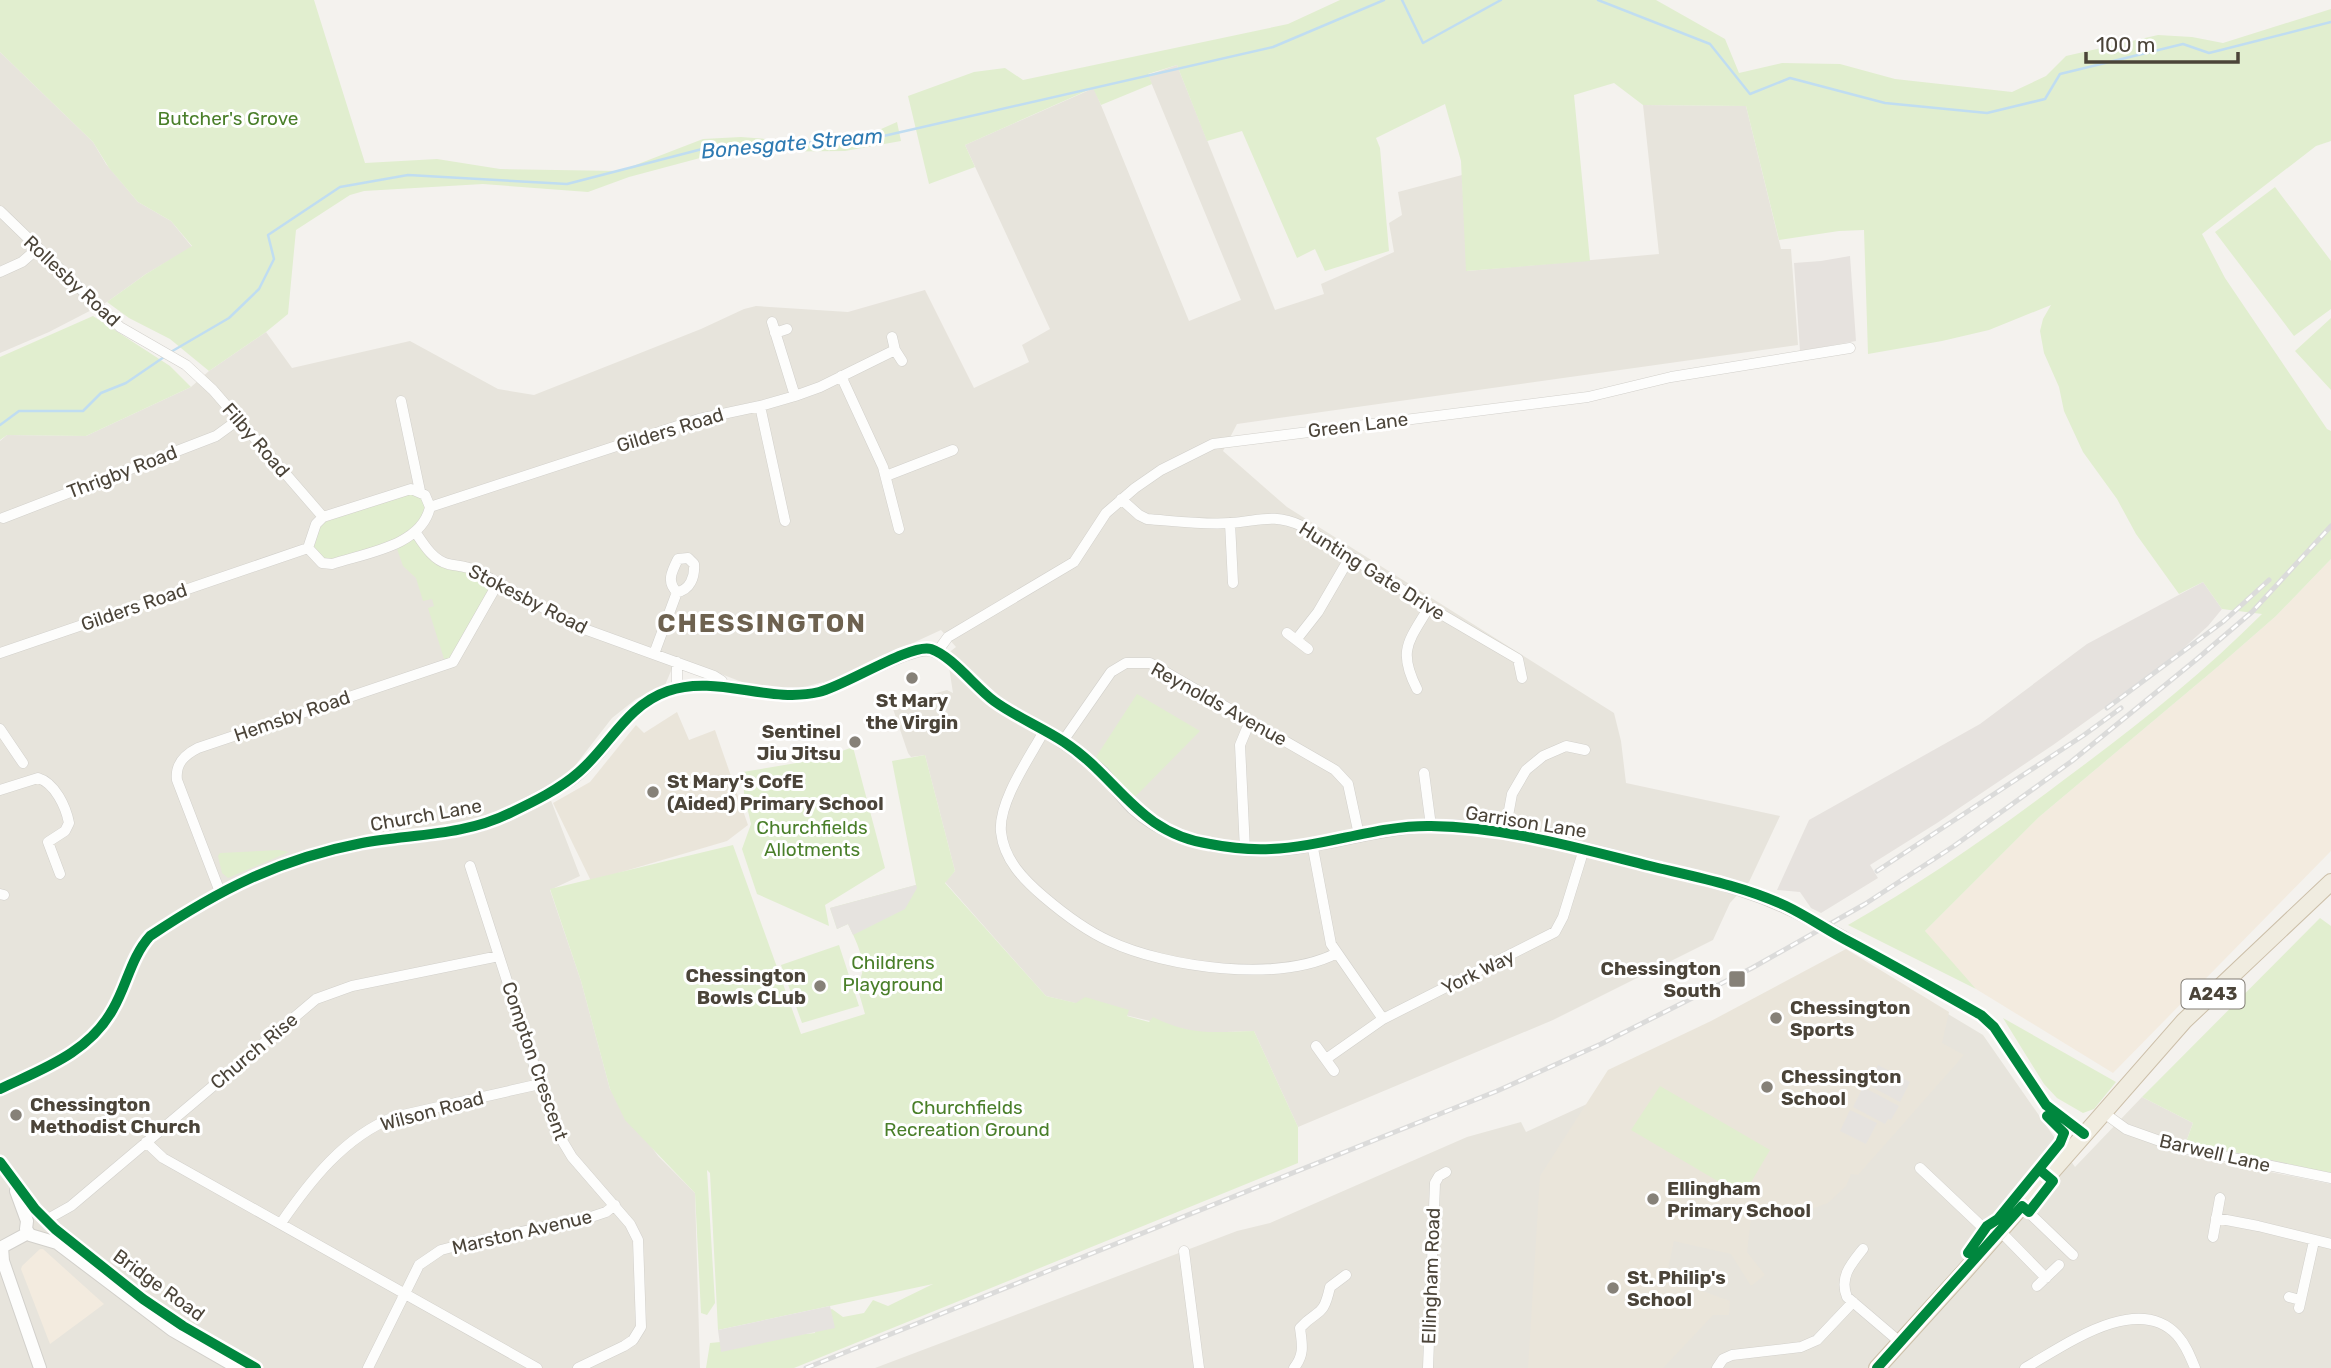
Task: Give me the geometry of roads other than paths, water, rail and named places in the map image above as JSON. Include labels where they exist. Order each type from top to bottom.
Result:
[{"type":"highway","name":"A243","points":[[1877,1368],[2184,1021],[2331,882]]},
{"type":"street","name":"Rollesby Road","points":[[0,211],[120,327],[186,365]]},
{"type":"street","points":[[0,272],[22,262],[37,249]]},
{"type":"street","points":[[772,322],[795,396]]},
{"type":"street","points":[[775,333],[787,329]]},
{"type":"street","points":[[892,337],[895,350],[902,361]]},
{"type":"street","name":"Green Lane","points":[[937,652],[948,637],[1074,562],[1106,513],[1121,499],[1161,470],[1213,444],[1588,397],[1671,377],[1850,348]]},
{"type":"street","name":"Gilders Road","points":[[430,507],[699,419],[795,396],[895,350]]},
{"type":"street","name":"Filby Road","points":[[186,365],[213,390],[323,517]]},
{"type":"street","points":[[841,376],[866,426],[886,476],[899,529]]},
{"type":"street","points":[[401,401],[420,491]]},
{"type":"street","points":[[760,406],[785,522]]},
{"type":"street","name":"Thrigby Road","points":[[3,518],[216,436],[238,421]]},
{"type":"street","points":[[936,444],[940,455]]},
{"type":"street","points":[[886,476],[953,450]]},
{"type":"street","points":[[411,489],[420,491],[429,500],[428,518],[408,538],[332,564],[322,563],[308,548],[316,524],[323,517],[411,489]]},
{"type":"street","name":"Hunting Gate Drive","points":[[1121,499],[1147,519],[1230,523],[1261,518],[1284,518],[1302,526],[1429,607],[1518,659],[1522,678]]},
{"type":"street","points":[[1230,523],[1233,583]]},
{"type":"street","name":"Stokesby Road","points":[[415,533],[431,554],[441,561],[464,565],[576,626],[719,678],[722,688]]},
{"type":"street","name":"Gilders Road","points":[[0,653],[308,548]]},
{"type":"street","points":[[1308,649],[1291,637],[1318,612],[1350,557]]},
{"type":"street","name":"Hemsby Road","points":[[220,892],[177,780],[176,773],[183,758],[198,748],[453,662],[498,583]]},
{"type":"street","points":[[654,654],[677,592]]},
{"type":"street","points":[[1417,689],[1407,670],[1408,643],[1429,607]]},
{"type":"street","name":"Church Lane","points":[[0,1089],[60,1061],[93,1036],[113,1010],[141,946],[150,936],[220,892],[265,870],[362,843],[482,826],[574,777],[592,760],[628,716],[657,695],[677,688],[699,685],[776,694],[807,694],[840,685],[918,649],[937,652]]},
{"type":"street","name":"Garrison Lane","points":[[937,652],[990,698],[1063,741],[1099,769],[1131,806],[1148,820],[1182,837],[1202,843],[1245,850],[1273,849],[1431,826],[1505,832],[1584,849],[1754,893],[1789,907],[1981,1016],[1994,1027],[2046,1105],[2084,1134]]},
{"type":"street","points":[[677,663],[677,688]]},
{"type":"street","name":"Reynolds Avenue","points":[[1063,741],[1111,672],[1126,663],[1150,663],[1335,770],[1348,784],[1359,835]]},
{"type":"street","points":[[1245,850],[1240,745],[1250,721]]},
{"type":"street","points":[[0,729],[23,763]]},
{"type":"street","points":[[1044,731],[1002,814],[1001,830],[1004,847],[1014,867],[1031,886],[1072,920],[1108,941],[1171,962],[1213,967],[1264,968],[1306,964],[1337,953]]},
{"type":"street","points":[[1505,832],[1512,794],[1526,770],[1543,757],[1566,746],[1585,750]]},
{"type":"street","points":[[1424,773],[1431,826]]},
{"type":"street","points":[[0,790],[28,779],[43,779],[49,783],[65,809],[69,823],[65,831],[48,842],[60,874]]},
{"type":"street","points":[[1312,844],[1331,944],[1382,1019]]},
{"type":"street","name":"York Way","points":[[1326,1059],[1382,1019],[1555,932],[1563,917],[1584,849]]},
{"type":"street","name":"Compton Crescent","points":[[470,866],[560,1139],[572,1157],[615,1205],[635,1231],[638,1240],[640,1327],[633,1340],[624,1346],[578,1368]]},
{"type":"street","name":"Church Rise","points":[[45,1219],[71,1206],[316,999],[352,986],[499,956]]},
{"type":"street","points":[[1317,1046],[1334,1071]]},
{"type":"street","name":"Wilson Road","points":[[281,1223],[315,1176],[364,1132],[377,1124],[540,1084]]},
{"type":"street","name":"Barwell Lane","points":[[2104,1113],[2126,1129],[2174,1146],[2331,1178]]},
{"type":"street","points":[[146,1142],[163,1158],[537,1368]]},
{"type":"street","points":[[2,1164],[32,1230]]},
{"type":"street","name":"Bridge Road","points":[[2,1164],[45,1219],[144,1299],[192,1332],[256,1368]]},
{"type":"street","points":[[1920,1168],[2046,1278]]},
{"type":"street","name":"Ellingham Road","points":[[1428,1368],[1435,1184],[1439,1176],[1446,1172]]},
{"type":"street","points":[[2213,1237],[2220,1198]]},
{"type":"street","name":"Marston Avenue","points":[[368,1368],[419,1265],[441,1250],[591,1217],[606,1212],[615,1205]]},
{"type":"street","points":[[2022,1206],[2073,1255]]},
{"type":"street","points":[[32,1230],[33,1216],[45,1219],[47,1231],[32,1230],[1,1246],[5,1272],[40,1368]]},
{"type":"street","points":[[2216,1219],[2331,1244]]},
{"type":"street","name":"Bridge Road","points":[[32,1230],[71,1253],[172,1330],[233,1367]]},
{"type":"street","points":[[2296,1302],[2314,1241]]},
{"type":"street","points":[[1863,1249],[1850,1265],[1843,1282],[1847,1297],[1901,1343]]},
{"type":"street","points":[[1184,1251],[1199,1368]]},
{"type":"street","points":[[2037,1286],[2059,1265]]},
{"type":"street","points":[[1294,1368],[1303,1346],[1300,1328],[1321,1313],[1329,1298],[1330,1287],[1346,1275]]},
{"type":"street","points":[[1717,1368],[1723,1359],[1732,1355],[1791,1349],[1817,1340],[1853,1302]]},
{"type":"street","points":[[2025,1368],[2100,1327],[2130,1318],[2146,1318],[2168,1327],[2187,1348],[2196,1368]]},
{"type":"waterway","name":"Bonesgate Stream","points":[[169,353],[229,318],[259,289],[274,259],[268,235],[340,187],[408,175],[567,184],[710,147],[866,140],[1273,47],[1384,0]]},
{"type":"waterway","name":"Bonesgate Stream","points":[[1402,0],[1423,43],[1501,0]]},
{"type":"waterway","name":"Bonesgate Stream","points":[[1598,0],[1710,44],[1750,94],[1790,78],[1885,103],[1987,113],[2045,99],[2060,74],[2183,44],[2209,53],[2331,22]]},
{"type":"waterway","name":"Bonesgate Stream","points":[[0,425],[19,411],[83,411],[101,393],[126,383],[164,357]]},
{"type":"railway","points":[[806,1368],[1497,1091],[1601,1044],[1752,968],[1865,904],[1954,846],[2072,761],[2252,612],[2331,526]]},
{"type":"railway","points":[[2107,708],[2224,621],[2269,580]]},
{"type":"railway","points":[[1877,871],[2121,708]]},
{"type":"place","name":"St Mary the Virgin","points":[[912,678]]},
{"type":"place","name":"Sentinel Jiu Jitsu","points":[[855,742]]},
{"type":"place","name":"St Mary's CofE (Aided) Primary School","points":[[653,792]]},
{"type":"place","name":"Chessington South","points":[[1737,979]]},
{"type":"place","name":"Chessington Bowls CLub","points":[[820,986]]},
{"type":"place","name":"Chessington Sports","points":[[1776,1018]]},
{"type":"place","name":"Chessington School","points":[[1767,1087]]},
{"type":"place","name":"Chessington Methodist Church","points":[[16,1115]]},
{"type":"place","name":"Ellingham Primary School","points":[[1653,1199]]},
{"type":"place","name":"St. Philip's School","points":[[1613,1288]]},
{"type":"district","name":"CHESSINGTON","points":[[762,623]]},
{"type":"park label","name":"Butcher's Grove","points":[[228,118]]},
{"type":"park label","name":"Churchfields Allotments","points":[[812,838]]},
{"type":"park label","name":"Childrens Playground","points":[[893,973]]},
{"type":"park label","name":"Churchfields Recreation Ground","points":[[967,1118]]}]
